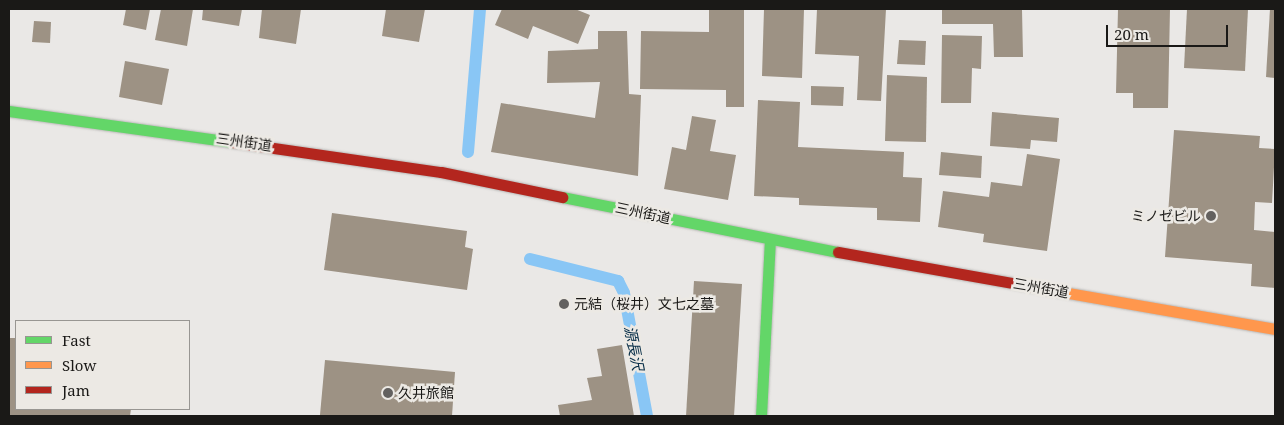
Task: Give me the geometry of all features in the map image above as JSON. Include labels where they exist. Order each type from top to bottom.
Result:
[{"type":"street","name":"三州街道","points":[[9,110],[441,172],[770,240],[1275,329]]},
{"type":"street","points":[[761,416],[770,240]]},
{"type":"building","points":[[126,9],[150,9],[146,30],[123,25]]},
{"type":"building","points":[[161,9],[193,9],[187,46],[155,40]]},
{"type":"building","points":[[203,9],[242,9],[239,26],[202,20]]},
{"type":"building","points":[[262,9],[301,9],[296,44],[259,38]]},
{"type":"building","points":[[386,9],[425,9],[419,42],[382,36]]},
{"type":"building","points":[[502,9],[575,9],[590,15],[578,44],[533,26],[528,39],[495,25]]},
{"type":"building","points":[[709,9],[744,9],[744,107],[726,107],[726,90],[640,89],[641,31],[709,32]]},
{"type":"building","points":[[764,9],[804,9],[802,78],[762,76]]},
{"type":"building","points":[[817,9],[886,9],[881,101],[857,100],[859,56],[815,54]]},
{"type":"building","points":[[942,9],[1022,9],[1023,57],[994,57],[993,24],[942,24]]},
{"type":"building","points":[[1118,9],[1170,9],[1168,108],[1133,108],[1133,93],[1116,93]]},
{"type":"building","points":[[1187,9],[1248,9],[1245,71],[1184,68]]},
{"type":"building","points":[[1270,9],[1275,9],[1275,78],[1266,77]]},
{"type":"building","points":[[34,21],[51,22],[50,43],[32,42]]},
{"type":"building","points":[[598,31],[627,31],[629,94],[641,95],[638,176],[491,152],[501,103],[595,118],[600,82],[547,83],[548,51],[598,49]]},
{"type":"building","points":[[942,35],[982,36],[981,69],[972,68],[971,103],[941,103]]},
{"type":"building","points":[[899,40],[926,41],[925,65],[897,64]]},
{"type":"building","points":[[125,61],[169,69],[162,105],[119,97]]},
{"type":"building","points":[[887,75],[927,77],[926,142],[885,141]]},
{"type":"building","points":[[811,86],[844,87],[843,106],[811,105]]},
{"type":"building","points":[[758,100],[800,102],[798,147],[904,152],[903,177],[922,178],[920,222],[877,220],[877,208],[799,205],[799,198],[754,196]]},
{"type":"building","points":[[992,112],[1059,118],[1057,142],[1031,140],[1030,149],[990,146]]},
{"type":"building","points":[[692,116],[716,120],[710,151],[736,155],[728,200],[664,189],[672,147],[686,150]]},
{"type":"building","name":"ミノゼビル","points":[[1174,130],[1260,136],[1259,148],[1275,149],[1272,203],[1255,202],[1254,230],[1275,232],[1275,288],[1251,286],[1252,264],[1165,257]]},
{"type":"building","points":[[941,152],[982,156],[981,178],[939,175]]},
{"type":"building","points":[[1027,154],[1060,159],[1047,251],[983,242],[984,234],[938,227],[943,191],[989,197],[991,182],[1022,186]]},
{"type":"building","points":[[332,213],[467,231],[465,247],[473,249],[467,290],[324,270]]},
{"type":"building","points":[[694,281],[742,284],[734,416],[686,416]]},
{"type":"building","points":[[9,338],[15,338],[15,410],[131,410],[130,416],[9,416]]},
{"type":"building","points":[[622,345],[634,416],[560,416],[558,405],[592,400],[587,378],[602,376],[597,349]]},
{"type":"building","name":"久井旅館","points":[[325,360],[455,372],[452,416],[320,415]]},
{"type":"waterway","name":"源長沢","points":[[468,152],[480,9]]},
{"type":"waterway","name":"源長沢","points":[[530,259],[618,281],[624,293],[647,416]]},
{"type":"traffic: fast","points":[[9,111],[232,142]]},
{"type":"traffic: fast","points":[[562,197],[838,252]]},
{"type":"traffic: fast","points":[[761,416],[770,240]]},
{"type":"traffic: slow","points":[[1040,288],[1275,329]]},
{"type":"traffic: jam","points":[[232,142],[441,172],[562,197]]},
{"type":"traffic: jam","points":[[838,252],[1040,288]]},
{"type":"place","name":"ミノゼビル","points":[[1211,216]]},
{"type":"place","name":"元結（桜井）文七之墓","points":[[564,304]]},
{"type":"place","name":"久井旅館","points":[[388,393]]}]
